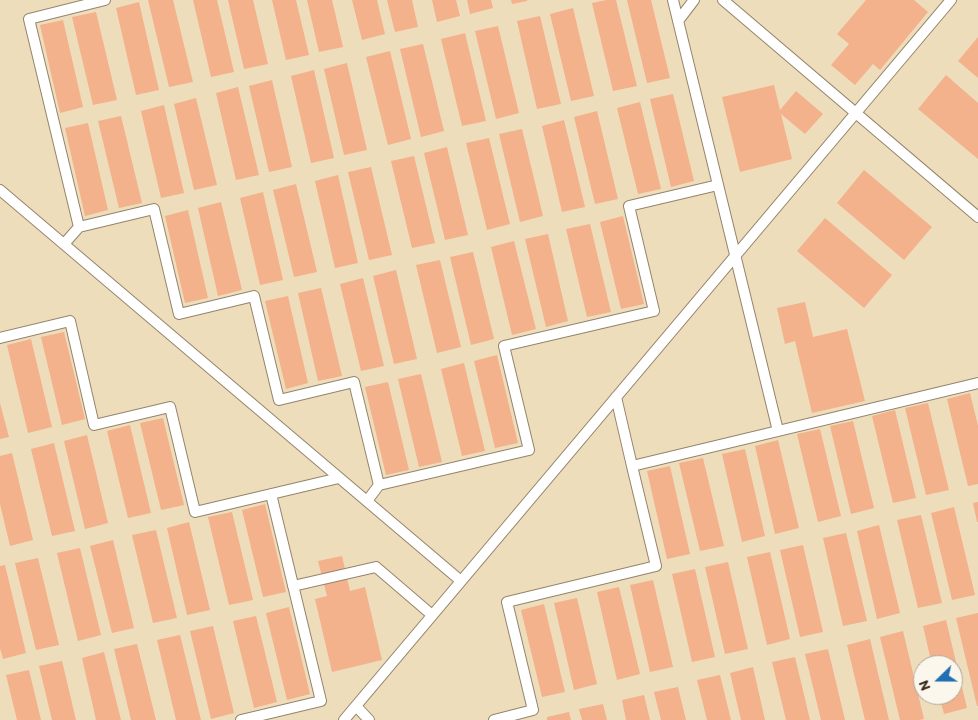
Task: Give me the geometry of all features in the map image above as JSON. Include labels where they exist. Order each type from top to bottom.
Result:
[{"type":"lane","points":[[79,227],[29,19],[105,0]]},
{"type":"lane","points":[[672,0],[778,431]]},
{"type":"lane","points":[[678,21],[694,0]]},
{"type":"lane","points":[[723,0],[977,214]]},
{"type":"lane","points":[[344,720],[951,0]]},
{"type":"lane","points":[[367,501],[379,485],[529,450],[504,346],[654,310],[629,206],[718,185]]},
{"type":"lane","points":[[0,190],[461,581]]},
{"type":"lane","points":[[64,244],[79,227],[154,209],[179,314],[254,296],[279,400],[354,382],[379,485]]},
{"type":"lane","points":[[0,338],[70,321],[94,425],[170,407],[195,512],[340,478]]},
{"type":"lane","points":[[632,466],[978,383]]},
{"type":"lane","points":[[494,720],[533,710],[507,602],[656,566],[616,397]]},
{"type":"lane","points":[[241,720],[321,701],[271,494]]},
{"type":"lane","points":[[293,586],[376,567],[432,615]]},
{"type":"lane","points":[[356,706],[369,720]]},
{"type":"building","points":[[148,0],[173,0],[193,82],[169,87]]},
{"type":"building","points":[[193,0],[217,0],[234,72],[211,77]]},
{"type":"building","points":[[228,0],[253,0],[268,64],[244,69]]},
{"type":"building","points":[[272,0],[296,0],[309,55],[286,60]]},
{"type":"building","points":[[307,0],[332,0],[343,47],[319,52]]},
{"type":"building","points":[[352,0],[377,0],[385,34],[362,40]]},
{"type":"building","points":[[387,0],[412,0],[418,27],[395,32]]},
{"type":"building","points":[[432,0],[456,0],[460,16],[437,22]]},
{"type":"building","points":[[467,0],[491,0],[493,8],[470,14]]},
{"type":"building","points":[[511,0],[527,0],[527,1],[512,4]]},
{"type":"building","points":[[616,0],[637,86],[613,91],[592,3]]},
{"type":"building","points":[[627,0],[651,0],[670,78],[647,83]]},
{"type":"building","points":[[866,0],[914,0],[928,12],[880,70],[873,64],[855,85],[831,65],[849,44],[837,34]]},
{"type":"building","points":[[139,2],[159,90],[136,95],[116,8]]},
{"type":"building","points":[[573,8],[594,96],[571,101],[550,14]]},
{"type":"building","points":[[96,12],[117,100],[93,105],[72,17]]},
{"type":"building","points":[[540,16],[561,104],[537,109],[517,21]]},
{"type":"building","points":[[63,20],[83,107],[60,113],[40,25]]},
{"type":"building","points":[[498,26],[519,113],[496,119],[475,31]]},
{"type":"building","points":[[465,33],[486,121],[462,126],[441,39]]},
{"type":"building","points":[[978,37],[978,78],[958,61]]},
{"type":"building","points":[[423,44],[444,131],[421,137],[400,49]]},
{"type":"building","points":[[390,51],[411,139],[388,145],[366,57]]},
{"type":"building","points":[[347,63],[367,150],[344,155],[324,69]]},
{"type":"building","points":[[314,70],[334,158],[311,163],[291,76]]},
{"type":"building","points":[[946,75],[978,103],[978,159],[918,109]]},
{"type":"building","points":[[272,80],[292,167],[269,172],[249,86]]},
{"type":"building","points":[[774,85],[780,110],[796,91],[823,114],[805,134],[781,114],[792,159],[740,172],[722,97]]},
{"type":"building","points":[[238,87],[259,175],[236,180],[216,93]]},
{"type":"building","points":[[673,94],[694,181],[671,187],[650,99]]},
{"type":"building","points":[[196,98],[217,185],[194,190],[174,104]]},
{"type":"building","points":[[640,102],[661,189],[638,194],[617,108]]},
{"type":"building","points":[[164,105],[184,193],[161,198],[141,111]]},
{"type":"building","points":[[597,111],[618,199],[595,204],[574,117]]},
{"type":"building","points":[[121,116],[142,203],[119,208],[98,121]]},
{"type":"building","points":[[564,120],[585,207],[562,212],[542,126]]},
{"type":"building","points":[[88,123],[108,210],[85,216],[65,128]]},
{"type":"building","points":[[522,129],[543,216],[520,222],[499,134]]},
{"type":"building","points":[[489,138],[510,224],[487,230],[466,143]]},
{"type":"building","points":[[447,147],[468,235],[445,240],[424,153]]},
{"type":"building","points":[[414,156],[435,243],[412,248],[391,161]]},
{"type":"building","points":[[371,167],[392,255],[369,260],[348,172]]},
{"type":"building","points":[[864,170],[932,227],[904,260],[837,203]]},
{"type":"building","points":[[338,175],[358,263],[335,268],[315,181]]},
{"type":"building","points":[[296,184],[317,272],[294,277],[273,190]]},
{"type":"building","points":[[263,192],[283,280],[260,285],[240,198]]},
{"type":"building","points":[[221,202],[242,290],[218,296],[198,208]]},
{"type":"building","points":[[188,210],[208,298],[185,303],[165,216]]},
{"type":"building","points":[[623,216],[644,304],[621,309],[600,222]]},
{"type":"building","points":[[825,218],[892,275],[864,308],[797,251]]},
{"type":"building","points":[[590,224],[611,312],[587,317],[566,229]]},
{"type":"building","points":[[548,234],[568,321],[546,327],[525,239]]},
{"type":"building","points":[[514,241],[536,329],[512,335],[491,247]]},
{"type":"building","points":[[473,252],[494,339],[471,345],[450,257]]},
{"type":"building","points":[[440,260],[461,347],[437,353],[416,265]]},
{"type":"building","points":[[396,270],[417,359],[394,364],[373,276]]},
{"type":"building","points":[[363,278],[384,366],[361,371],[340,284]]},
{"type":"building","points":[[321,288],[342,376],[318,381],[298,293]]},
{"type":"building","points":[[288,296],[308,383],[286,389],[265,301]]},
{"type":"building","points":[[805,302],[813,337],[847,329],[865,401],[812,413],[795,341],[785,344],[777,308]]},
{"type":"building","points":[[64,332],[85,419],[62,425],[41,337]]},
{"type":"building","points":[[31,339],[52,427],[28,433],[7,345]]},
{"type":"building","points":[[497,355],[518,443],[495,448],[474,361]]},
{"type":"building","points":[[464,363],[485,451],[462,456],[441,369]]},
{"type":"building","points":[[421,374],[442,462],[419,467],[398,379]]},
{"type":"building","points":[[388,382],[409,470],[386,475],[365,387]]},
{"type":"building","points":[[970,393],[978,426],[978,484],[968,486],[947,399]]},
{"type":"building","points":[[0,403],[9,437],[0,439]]},
{"type":"building","points":[[928,403],[949,490],[926,495],[905,408]]},
{"type":"building","points":[[895,410],[916,498],[893,503],[872,416]]},
{"type":"building","points":[[163,418],[184,505],[161,510],[140,423]]},
{"type":"building","points":[[853,421],[874,508],[851,514],[830,426]]},
{"type":"building","points":[[130,425],[151,513],[128,518],[107,431]]},
{"type":"building","points":[[820,429],[841,516],[818,522],[797,434]]},
{"type":"building","points":[[87,435],[108,523],[85,529],[64,441]]},
{"type":"building","points":[[778,440],[799,528],[775,534],[755,446]]},
{"type":"building","points":[[54,443],[75,531],[52,536],[31,449]]},
{"type":"building","points":[[745,449],[765,536],[742,542],[722,454]]},
{"type":"building","points":[[12,453],[33,540],[10,546],[0,504],[0,456]]},
{"type":"building","points":[[703,458],[724,546],[700,551],[679,463]]},
{"type":"building","points":[[670,466],[690,554],[667,559],[647,471]]},
{"type":"building","points":[[978,502],[978,522],[977,522],[973,503]]},
{"type":"building","points":[[265,504],[286,592],[263,597],[242,510]]},
{"type":"building","points":[[954,507],[975,595],[952,600],[931,513]]},
{"type":"building","points":[[232,512],[253,600],[229,605],[208,517]]},
{"type":"building","points":[[921,515],[942,603],[918,608],[897,520]]},
{"type":"building","points":[[189,522],[210,610],[187,615],[167,528]]},
{"type":"building","points":[[879,525],[900,613],[877,619],[857,531]]},
{"type":"building","points":[[156,530],[177,618],[153,623],[132,535]]},
{"type":"building","points":[[846,533],[867,621],[843,626],[823,538]]},
{"type":"building","points":[[113,540],[134,628],[112,633],[90,546]]},
{"type":"building","points":[[803,545],[823,632],[800,637],[780,550]]},
{"type":"building","points":[[80,548],[101,635],[78,641],[57,553]]},
{"type":"building","points":[[770,552],[790,639],[767,645],[747,557]]},
{"type":"building","points":[[342,556],[350,591],[365,587],[382,660],[332,672],[315,599],[327,596],[318,561]]},
{"type":"building","points":[[38,558],[59,645],[36,650],[15,563]]},
{"type":"building","points":[[728,562],[748,649],[725,654],[705,567]]},
{"type":"building","points":[[5,565],[26,653],[3,659],[0,648],[0,566]]},
{"type":"building","points":[[695,569],[715,657],[692,662],[672,574]]},
{"type":"building","points":[[653,580],[673,667],[650,672],[630,585]]},
{"type":"building","points":[[619,587],[640,674],[617,680],[597,592]]},
{"type":"building","points":[[577,598],[597,684],[574,690],[554,603]]},
{"type":"building","points":[[544,604],[565,692],[542,697],[521,610]]},
{"type":"building","points":[[289,607],[310,694],[287,700],[266,613]]},
{"type":"building","points":[[978,613],[978,706],[977,706],[956,618]]},
{"type":"building","points":[[256,616],[277,702],[254,708],[233,621]]},
{"type":"building","points":[[946,620],[954,655],[930,655],[923,626]]},
{"type":"building","points":[[213,626],[234,713],[211,719],[190,631]]},
{"type":"building","points":[[903,631],[913,673],[913,705],[921,705],[924,719],[900,720],[880,637]]},
{"type":"building","points":[[180,635],[201,720],[176,720],[157,640]]},
{"type":"building","points":[[870,639],[889,720],[865,720],[847,645]]},
{"type":"building","points":[[137,644],[156,720],[131,720],[114,649]]},
{"type":"building","points":[[828,649],[845,720],[821,720],[805,654]]},
{"type":"building","points":[[104,652],[121,720],[96,720],[82,658]]},
{"type":"building","points":[[795,657],[810,720],[786,720],[772,662]]},
{"type":"building","points":[[62,661],[76,720],[52,720],[39,666]]},
{"type":"building","points":[[753,667],[765,720],[741,720],[730,673]]},
{"type":"building","points":[[29,670],[41,720],[17,720],[6,675]]},
{"type":"building","points":[[720,675],[731,720],[707,720],[697,680]]},
{"type":"building","points":[[678,687],[686,720],[661,720],[654,692]]},
{"type":"building","points":[[963,691],[967,708],[944,714],[942,705],[963,705]]},
{"type":"building","points":[[644,695],[650,720],[626,720],[622,700]]},
{"type":"building","points":[[603,704],[607,720],[582,720],[579,709]]},
{"type":"building","points":[[569,712],[571,720],[547,720],[547,717]]}]
